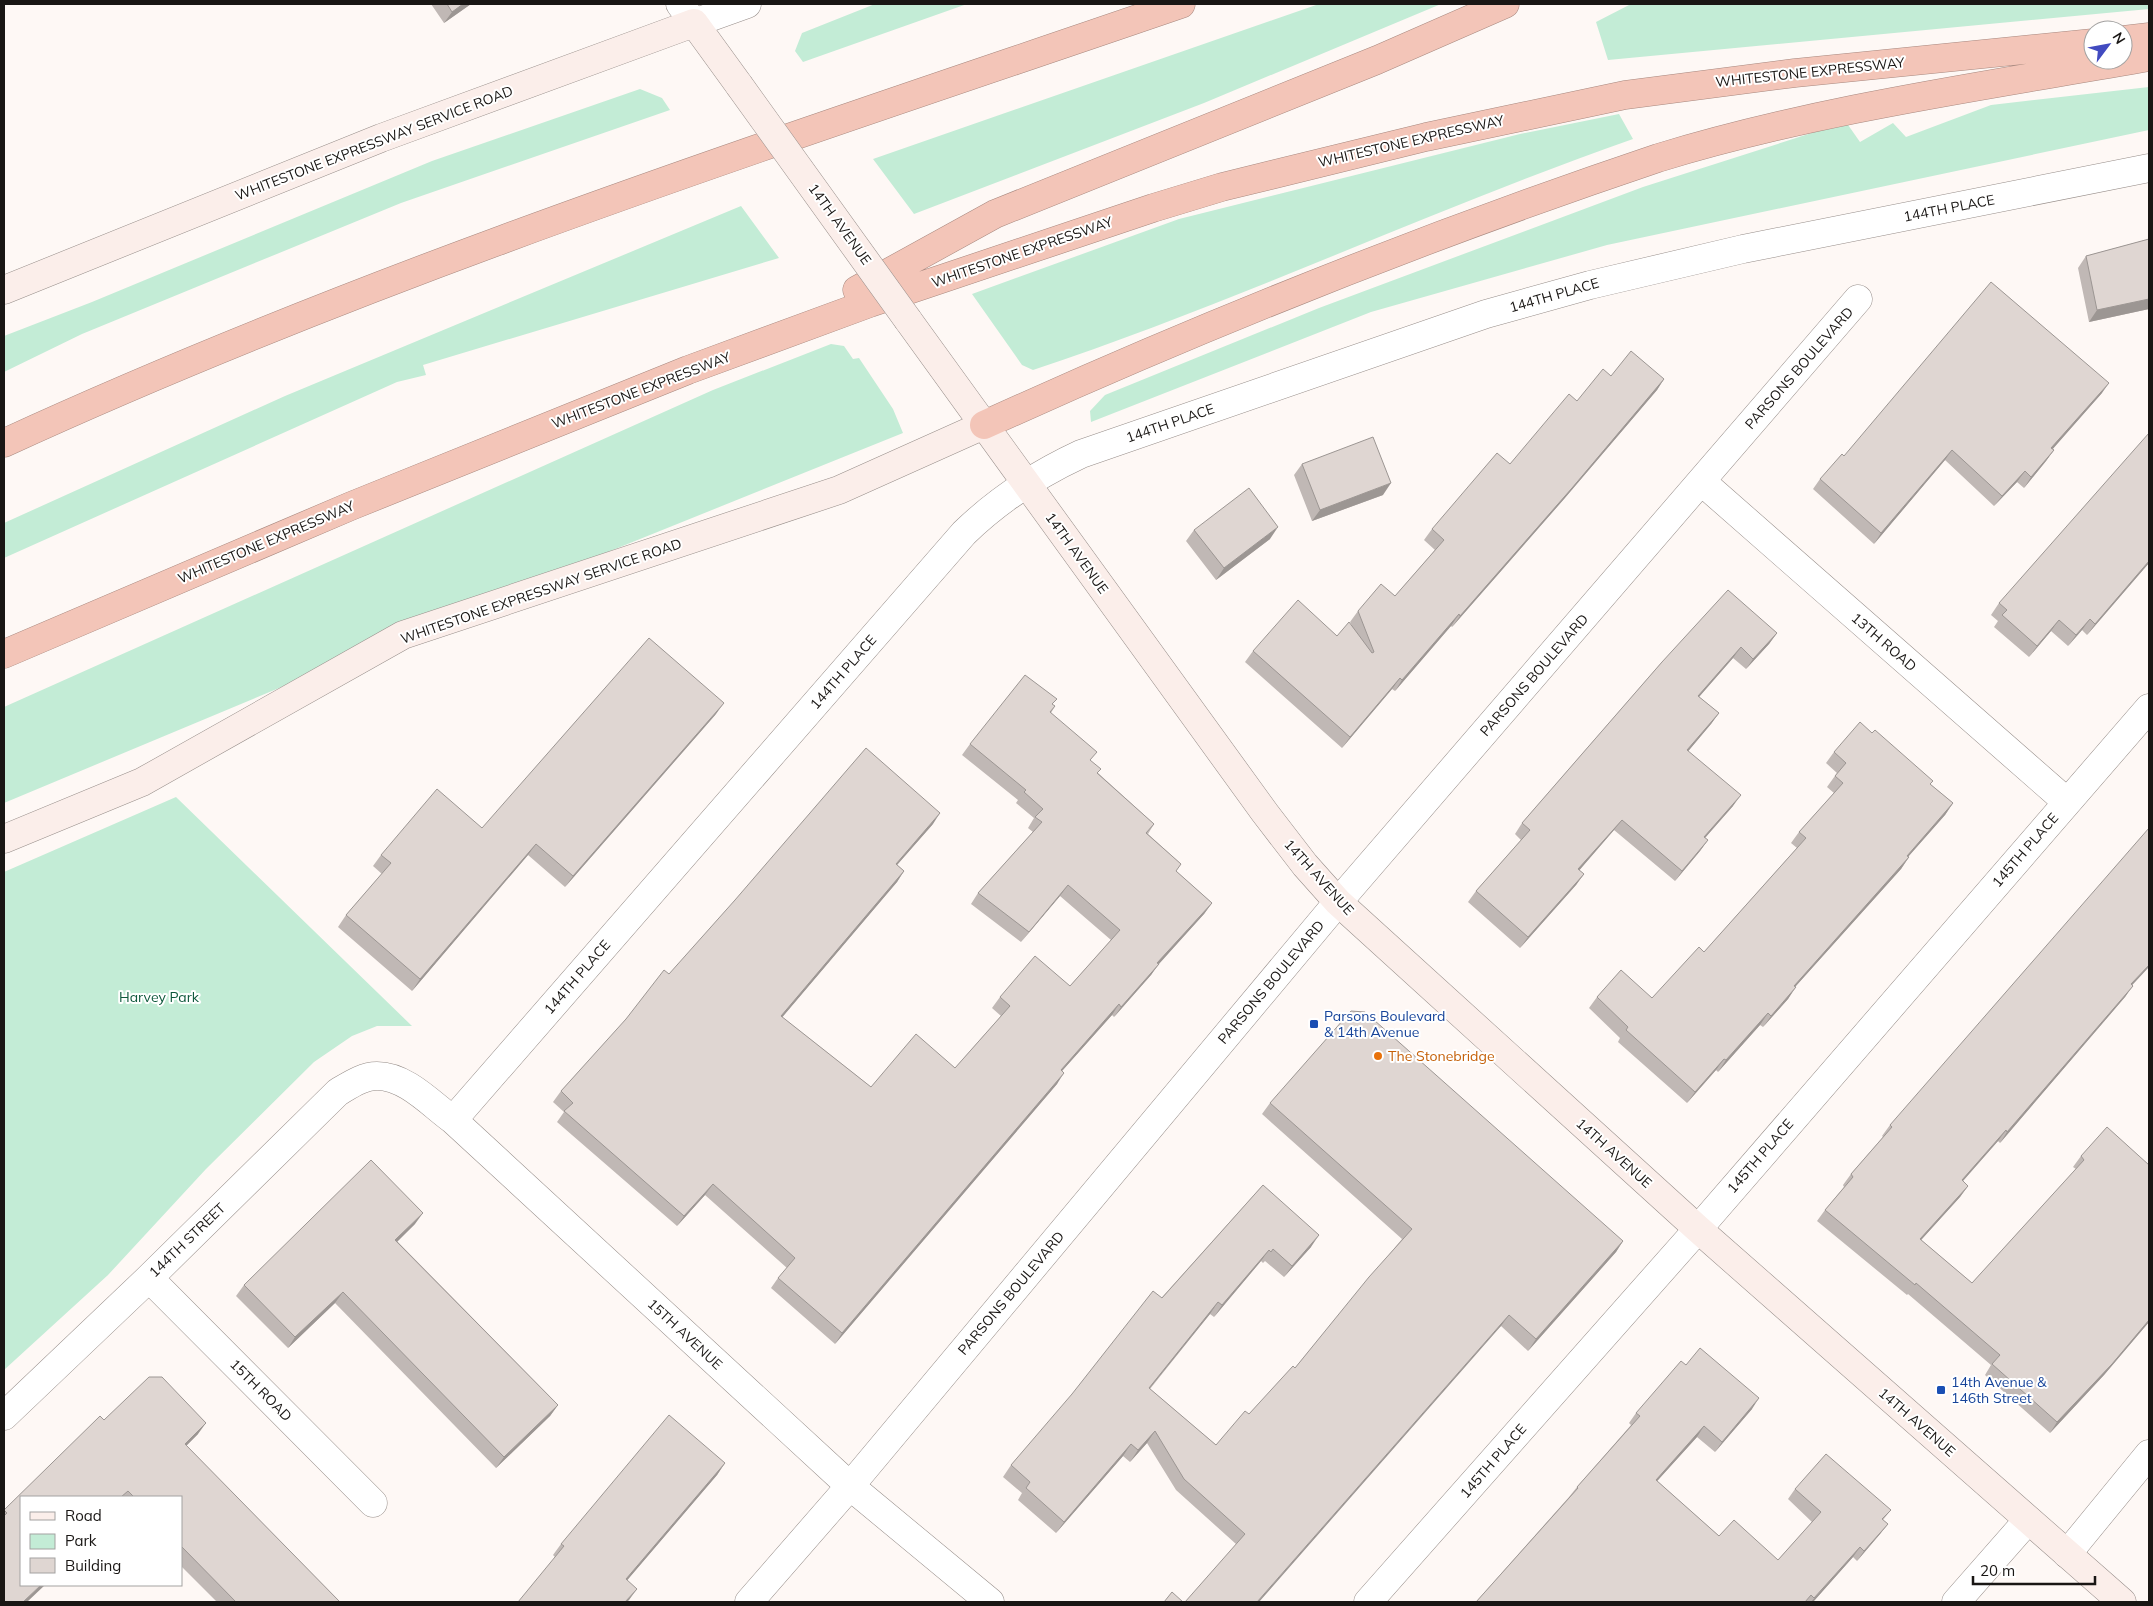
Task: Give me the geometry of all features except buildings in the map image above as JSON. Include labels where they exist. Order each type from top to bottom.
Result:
[{"type":"highway","points":[[4,443],[197,358],[434,264],[684,174],[1181,4]]},
{"type":"highway","points":[[757,345],[995,214],[1369,63],[1505,4]]},
{"type":"highway","points":[[2133,39],[2149,37]]},
{"type":"highway","name":"WHITESTONE EXPRESSWAY","points":[[4,654],[406,484],[679,374],[870,303],[1153,208],[1222,187],[1426,137],[1566,107],[1668,88],[1795,73],[2083,44]]},
{"type":"highway","points":[[984,425],[1122,362],[1322,281],[1658,158],[1715,142],[1837,114],[2149,57]]},
{"type":"main road","name":"14TH AVENUE","points":[[687,13],[1304,865],[1338,902],[1698,1229],[2122,1602]]},
{"type":"main road","name":"WHITESTONE EXPRESSWAY SERVICE ROAD","points":[[4,290],[687,13]]},
{"type":"main road","name":"WHITESTONE EXPRESSWAY SERVICE ROAD","points":[[4,839],[142,782],[403,635],[839,490],[984,425]]},
{"type":"street","name":"WHITESTONE EXPRESSWAY SERVICE ROAD","points":[[687,13],[747,4]]},
{"type":"street","name":"144TH PLACE","points":[[453,1120],[964,533],[993,507],[1026,483],[1081,454],[1436,331],[1538,299],[1641,272],[1734,251],[2149,168]]},
{"type":"street","name":"PARSONS BOULEVARD","points":[[749,1602],[850,1486],[1338,902],[1858,299]]},
{"type":"street","name":"13TH ROAD","points":[[1701,481],[2067,802]]},
{"type":"street","name":"145TH PLACE","points":[[1368,1602],[1698,1229],[2149,708]]},
{"type":"street","name":"15TH AVENUE","points":[[376,1076],[392,1078],[412,1088],[453,1120],[850,1486],[990,1602]]},
{"type":"street","name":"144TH STREET","points":[[4,1416],[149,1278],[338,1092],[360,1080],[376,1076]]},
{"type":"street","name":"15TH ROAD","points":[[149,1278],[373,1503]]},
{"type":"street","points":[[2067,1554],[2149,1454]]},
{"type":"street","points":[[1956,1602],[2028,1520]]},
{"type":"green space","points":[[875,4],[967,4],[803,62],[795,51],[802,33]]},
{"type":"green space","points":[[1319,4],[1441,4],[1204,103],[914,214],[873,159]]},
{"type":"green space","points":[[1631,4],[2149,4],[2149,9],[1608,60],[1596,22]]},
{"type":"green space","points":[[2149,87],[2149,130],[1607,245],[1371,312],[1091,422],[1090,411],[1105,395],[1319,308],[1643,187],[1846,122],[1860,142],[1893,123],[1906,137],[1991,105]]},
{"type":"green space","points":[[640,89],[662,98],[670,110],[401,203],[82,334],[4,372],[4,336],[92,302],[432,161]]},
{"type":"green space","points":[[1619,114],[1633,139],[1483,195],[1184,315],[1033,370],[1022,365],[972,294],[1179,219],[1520,134]]},
{"type":"green space","points":[[741,206],[779,258],[423,365],[426,375],[397,382],[4,558],[4,523],[285,396]]},
{"type":"green space","points":[[831,344],[844,346],[853,359],[859,358],[893,409],[903,433],[516,589],[4,803],[4,707],[713,390]]},
{"type":"green space","name":"Harvey Park","points":[[176,797],[412,1026],[377,1026],[352,1036],[314,1062],[206,1169],[108,1275],[4,1370],[4,872]]},
{"type":"place","name":"Parsons Boulevard & 14th Avenue","points":[[1314,1024]]},
{"type":"place","name":"The Stonebridge","points":[[1378,1056]]},
{"type":"place","name":"14th Avenue & 146th Street","points":[[1941,1390]]}]
